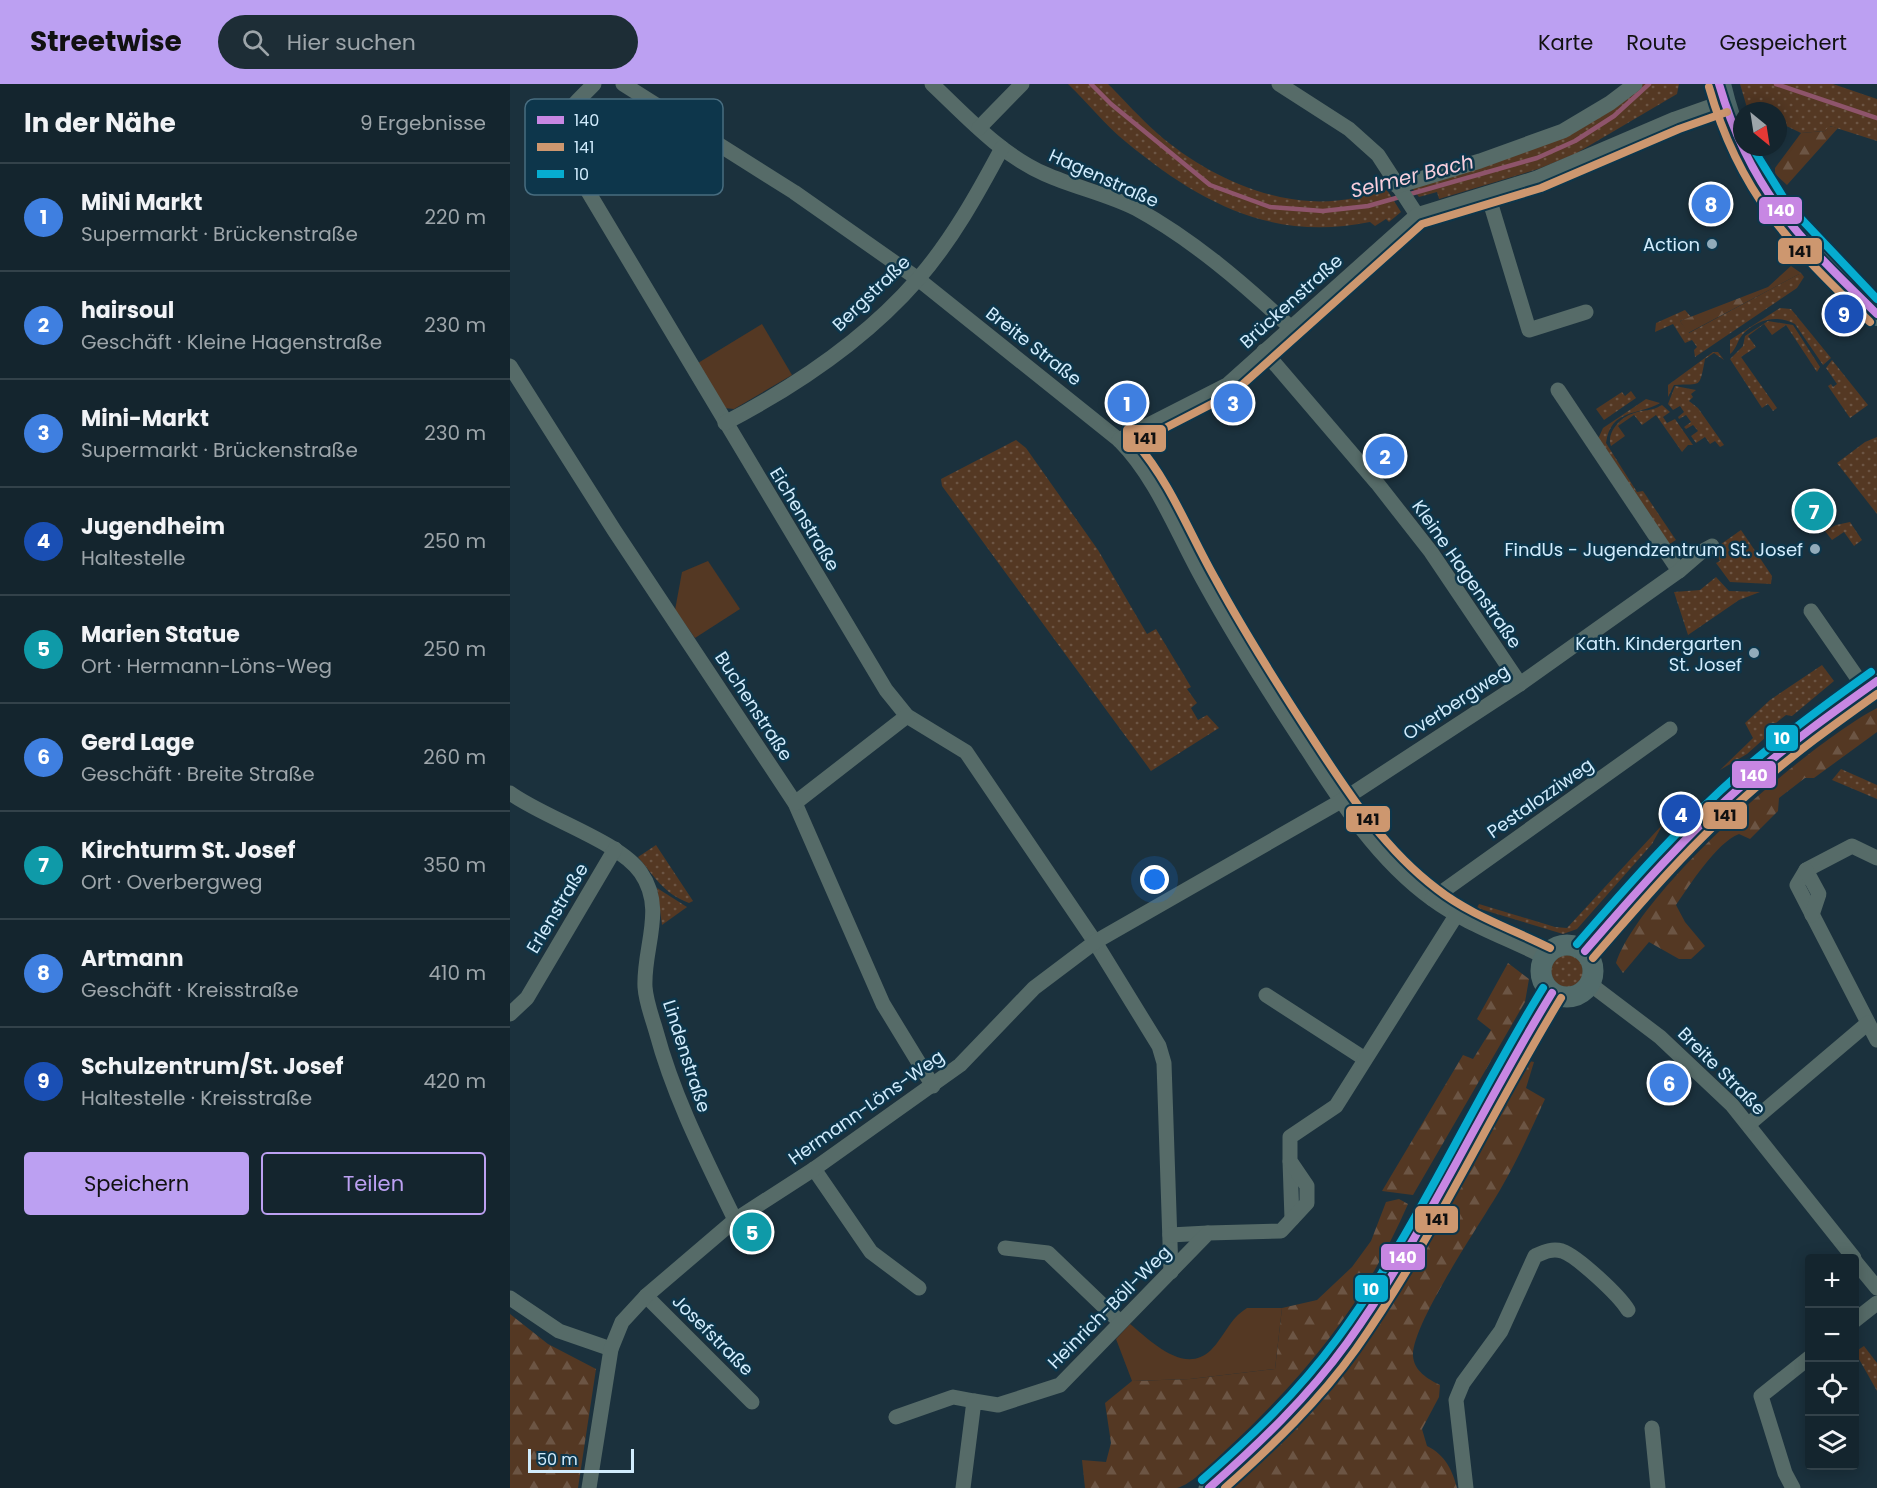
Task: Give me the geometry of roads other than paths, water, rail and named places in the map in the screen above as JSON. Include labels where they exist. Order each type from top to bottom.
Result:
[{"type":"main road","points":[[1720,90],[1739,146],[1760,185],[1780,215],[1803,242],[1877,314]]},
{"type":"main road","points":[[1585,951],[1653,874],[1731,796],[1800,738],[1871,685]]},
{"type":"main road","points":[[1564,945],[1585,951],[1593,967],[1590,984],[1573,997],[1566,998],[1552,993],[1541,977],[1545,957],[1550,951],[1564,945]]},
{"type":"main road","points":[[1209,1488],[1284,1418],[1345,1345],[1377,1298],[1500,1077],[1552,993]]},
{"type":"street","name":"Eichenstraße","points":[[581,99],[594,84]]},
{"type":"street","name":"Breite Straße","points":[[623,84],[647,99]]},
{"type":"street","name":"Hagenstraße","points":[[932,84],[1002,148],[1043,174],[1133,208],[1178,235],[1252,292],[1290,327]]},
{"type":"street","points":[[979,128],[1022,84]]},
{"type":"street","points":[[1279,84],[1349,129],[1378,155],[1415,210]]},
{"type":"street","points":[[1400,189],[1563,131],[1610,103],[1635,84]]},
{"type":"street","name":"Brückenstraße","points":[[1119,440],[1227,385],[1415,210],[1488,195],[1537,178],[1675,119],[1720,90]]},
{"type":"street","name":"Breite Straße","points":[[723,147],[794,192],[918,279],[1119,440],[1135,456],[1147,475],[1205,584],[1266,687],[1341,801],[1386,859],[1432,899],[1457,914],[1545,957]]},
{"type":"street","name":"Bergstraße","points":[[725,423],[807,376],[860,334],[918,279],[952,232],[1002,148]]},
{"type":"street","name":"Eichenstraße","points":[[589,195],[886,690],[907,716],[966,752],[1095,942],[1159,1046],[1164,1063],[1171,1272]]},
{"type":"street","points":[[1488,195],[1529,330],[1587,312]]},
{"type":"street","name":"Kleine Hagenstraße","points":[[1264,351],[1377,483],[1431,552],[1520,684]]},
{"type":"street","name":"Buchenstraße","points":[[510,366],[614,530],[795,803],[883,1005],[933,1086]]},
{"type":"street","points":[[1558,390],[1679,571]]},
{"type":"street","name":"Overbergweg","points":[[1341,801],[1520,684],[1712,546]]},
{"type":"street","points":[[1810,611],[1871,685]]},
{"type":"street","points":[[795,803],[907,716]]},
{"type":"street","name":"Pestalozziweg","points":[[1432,899],[1670,729]]},
{"type":"street","name":"Lindenstraße","points":[[510,794],[530,808],[615,849],[641,872],[653,898],[652,936],[644,969],[645,991],[664,1062],[693,1134],[735,1220]]},
{"type":"street","name":"Hermann-Löns-Weg","points":[[589,1488],[611,1349],[622,1322],[646,1296],[735,1220],[814,1169],[960,1065],[1034,988],[1095,942],[1341,801]]},
{"type":"street","points":[[1877,858],[1852,846],[1806,870],[1797,885],[1877,1040]]},
{"type":"street","name":"Erlenstraße","points":[[510,1014],[526,998],[615,849]]},
{"type":"street","name":"Heinrich-Böll-Weg","points":[[1170,1235],[1281,1231],[1307,1203],[1307,1186],[1290,1161],[1290,1137],[1336,1106],[1457,914]]},
{"type":"street","name":"Breite Straße","points":[[1590,984],[1660,1037],[1732,1105],[1850,1254]]},
{"type":"street","points":[[1266,994],[1365,1059]]},
{"type":"street","points":[[1749,1124],[1868,1023]]},
{"type":"street","points":[[814,1169],[871,1252],[919,1288]]},
{"type":"street","name":"Heinrich-Böll-Weg","points":[[896,1417],[953,1397],[998,1405],[1060,1385],[1208,1233]]},
{"type":"street","points":[[1005,1248],[1048,1253],[1120,1322]]},
{"type":"street","points":[[1467,1488],[1456,1400],[1463,1383],[1500,1331],[1535,1256],[1549,1250],[1563,1251],[1618,1294],[1628,1310]]},
{"type":"street","name":"Breite Straße","points":[[1859,1265],[1877,1288]]},
{"type":"street","name":"Josefstraße","points":[[646,1296],[752,1402]]},
{"type":"street","points":[[510,1298],[559,1331],[611,1349]]},
{"type":"street","points":[[1859,1317],[1877,1304]]},
{"type":"street","points":[[1793,1488],[1785,1473],[1761,1396],[1805,1360]]},
{"type":"street","points":[[963,1488],[974,1401]]},
{"type":"street","points":[[1652,1428],[1658,1488]]},
{"type":"waterway","name":"Selmer Bach","points":[[1091,84],[1111,104],[1210,185],[1270,207],[1323,211],[1368,206],[1537,158],[1575,141],[1614,116],[1649,84]]},
{"type":"waterway","name":"Selmer Bach","points":[[1776,84],[1877,118]]},
{"type":"place","name":"Artmann","points":[[1711,204]]},
{"type":"place","name":"Action","points":[[1712,244]]},
{"type":"place","name":"Schulzentrum/St. Josef","points":[[1844,314]]},
{"type":"place","name":"MiNi Markt","points":[[1127,403]]},
{"type":"place","name":"Mini-Markt","points":[[1233,403]]},
{"type":"place","name":"hairsoul","points":[[1385,456]]},
{"type":"place","name":"Kirchturm St. Josef","points":[[1814,511]]},
{"type":"place","name":"FindUs - Jugendzentrum St. Josef","points":[[1815,549]]},
{"type":"place","name":"Kath. Kindergarten St. Josef","points":[[1754,653]]},
{"type":"place","name":"Jugendheim","points":[[1681,814]]},
{"type":"place","name":"Gerd Lage","points":[[1669,1083]]},
{"type":"place","name":"Marien Statue","points":[[752,1232]]}]
